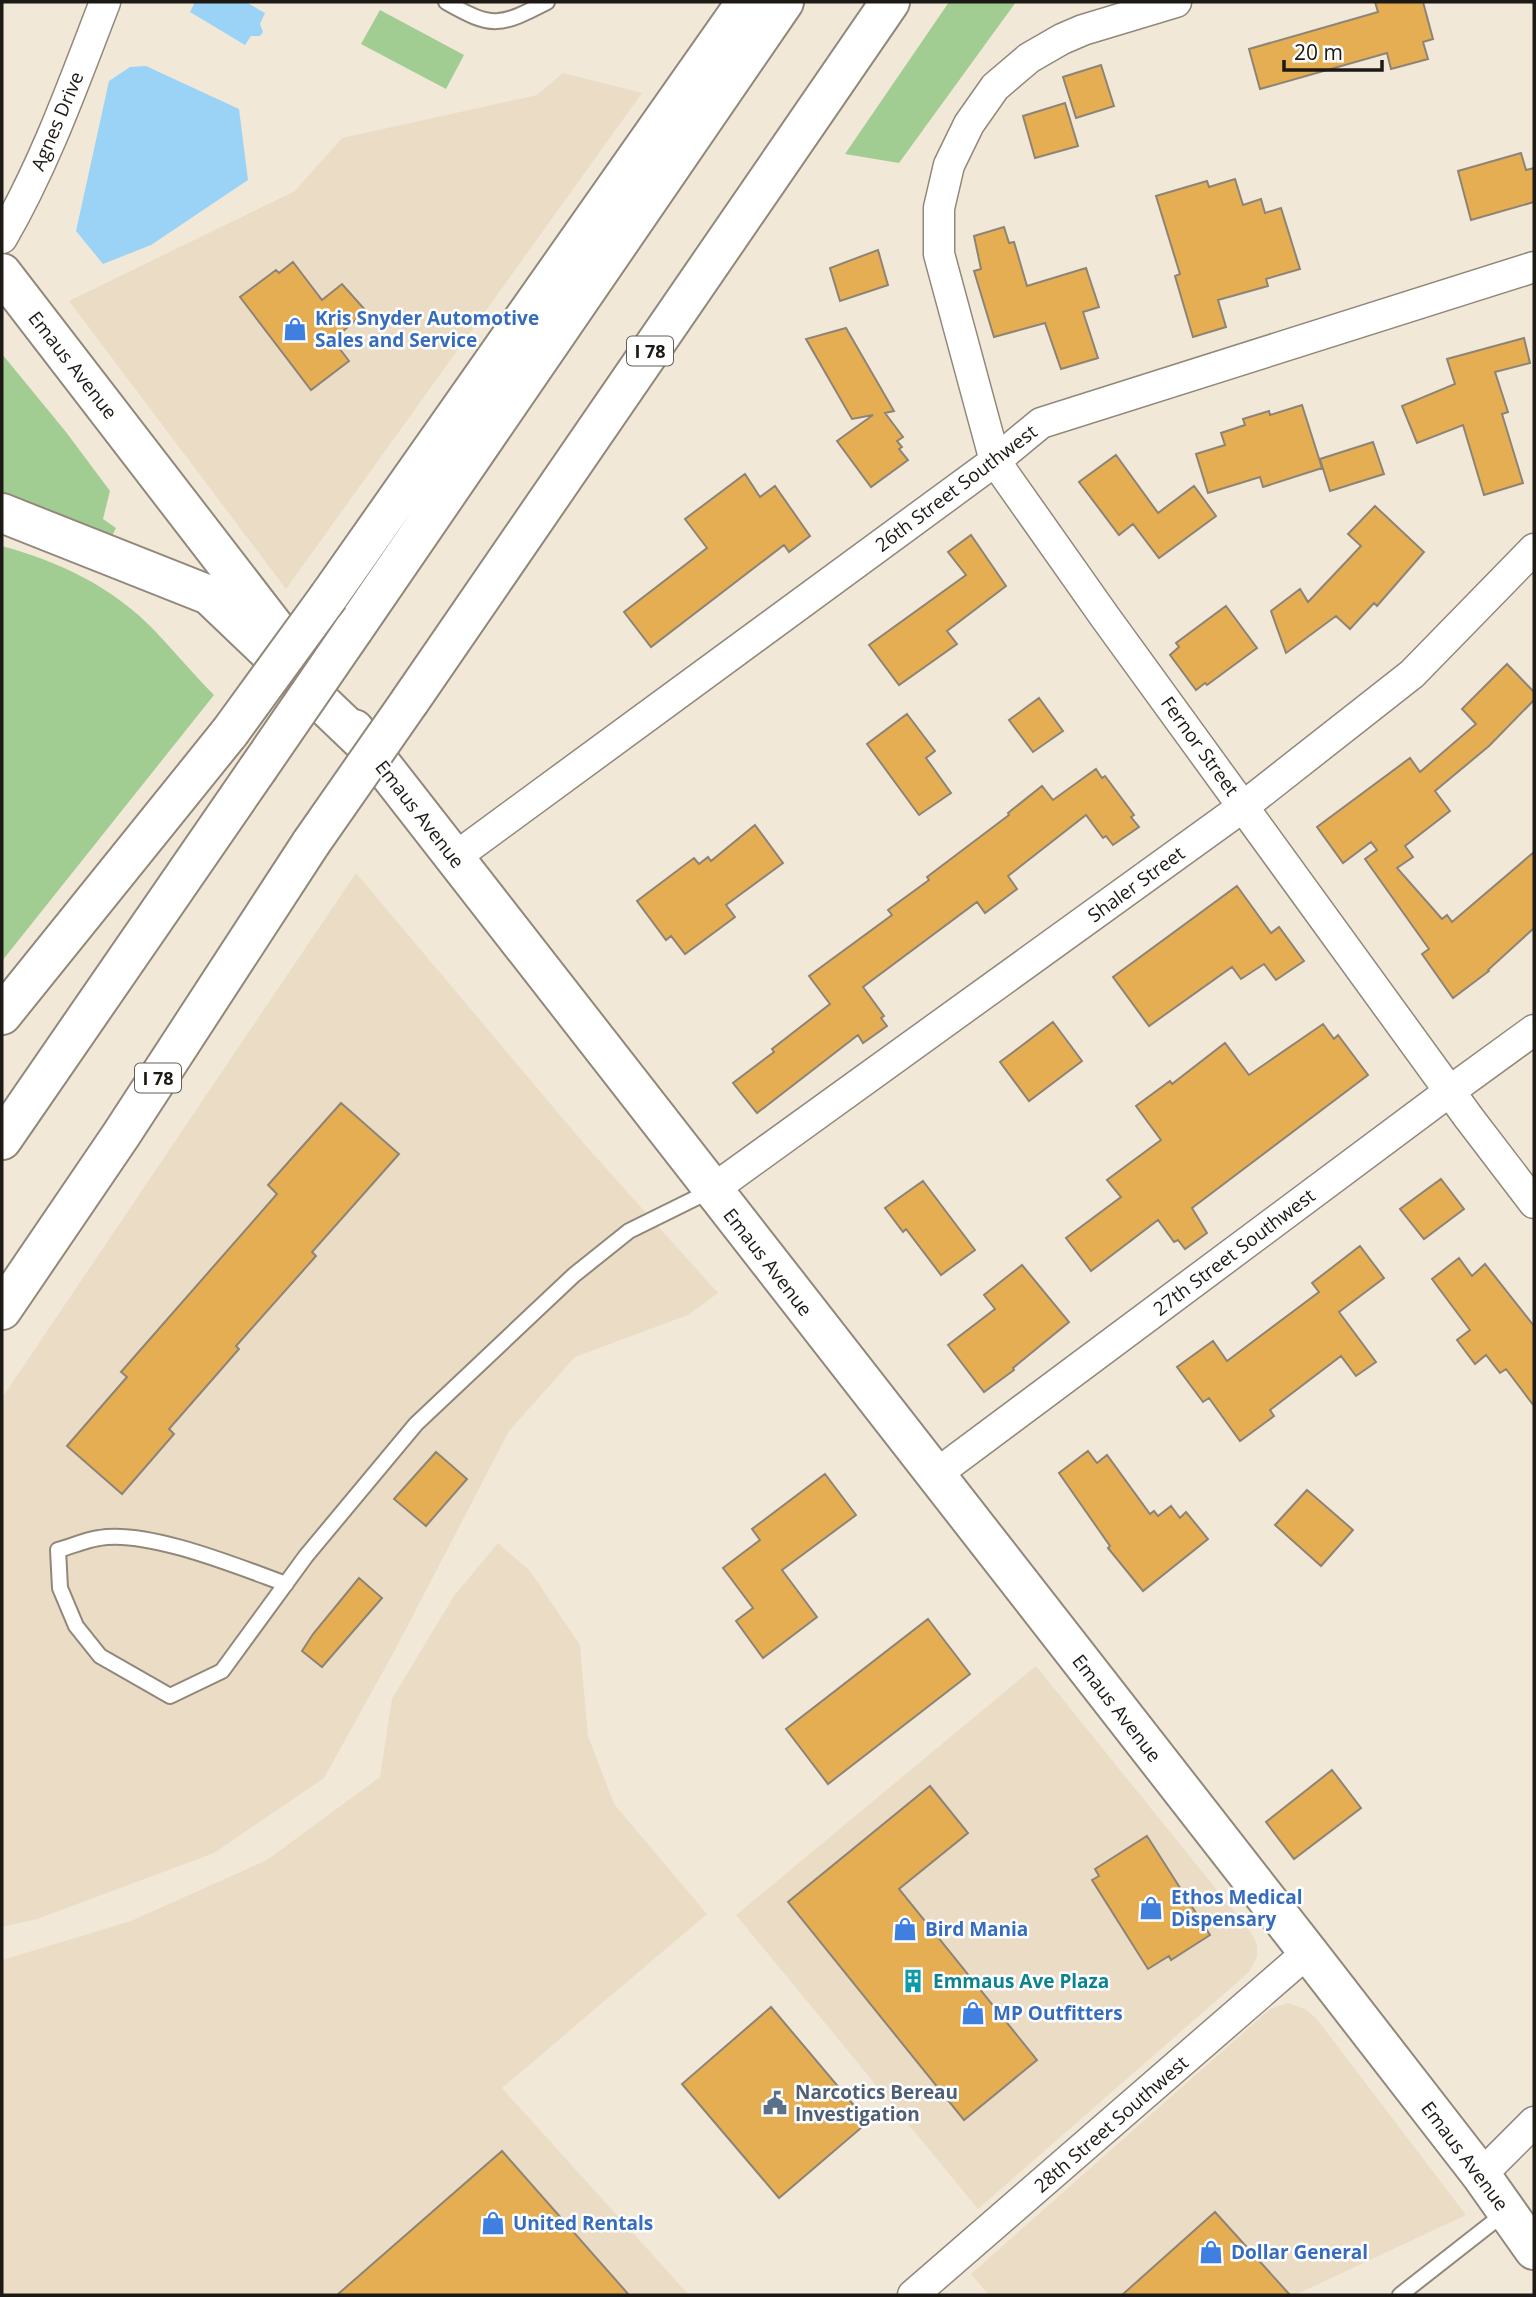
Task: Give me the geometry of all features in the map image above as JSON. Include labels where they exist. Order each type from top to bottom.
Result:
[{"type":"main road","points":[[2,1015],[230,732],[329,596],[746,2]]},
{"type":"main road","points":[[2,1140],[784,2]]},
{"type":"main road","name":"I 78","points":[[2,1310],[121,1135],[311,844],[890,2]]},
{"type":"main road","name":"Emaus Avenue","points":[[2,273],[365,744],[1481,2175],[1534,2249]]},
{"type":"main road","points":[[2,513],[209,595],[365,744]]},
{"type":"street","name":"Agnes Drive","points":[[2,238],[23,201],[50,141],[105,2]]},
{"type":"street","name":"Fernor Street","points":[[1176,2],[1062,39],[1029,58],[995,87],[968,124],[949,164],[939,208],[939,254],[995,461],[1105,617],[1534,1203]]},
{"type":"street","name":"26th Street Southwest","points":[[454,858],[995,461],[1041,423],[1534,267]]},
{"type":"street","name":"Shaler Street","points":[[712,1190],[1244,806],[1412,674],[1534,549]]},
{"type":"street","name":"27th Street Southwest","points":[[935,1475],[1534,1030]]},
{"type":"street","name":"28th Street Southwest","points":[[913,2295],[1308,1952]]},
{"type":"street","points":[[1481,2175],[1534,2122]]},
{"type":"lane","points":[[446,2],[477,19],[510,21],[547,2]]},
{"type":"lane","points":[[286,1584],[186,1548],[133,1538],[101,1537],[58,1550],[60,1588],[76,1626],[100,1656],[170,1696],[222,1671],[286,1584],[306,1556],[416,1423],[574,1275],[629,1231],[712,1190]]},
{"type":"lane","points":[[1400,2295],[1506,2211]]},
{"type":"shaded area","points":[[563,73],[642,93],[286,589],[69,301],[295,191],[342,138],[537,95]]},
{"type":"shaded area","points":[[356,873],[586,1146],[718,1293],[688,1315],[575,1357],[509,1431],[396,1648],[324,1778],[214,1853],[37,1919],[2,1927],[2,1398]]},
{"type":"shaded area","points":[[498,1543],[530,1571],[580,1645],[588,1736],[614,1804],[707,1914],[502,2088],[689,2295],[2,2295],[2,1960],[131,1921],[267,1860],[380,1777],[392,1699],[454,1596]]},
{"type":"shaded area","points":[[1036,1666],[1250,1931],[1257,1944],[1257,1957],[1249,1972],[978,2209],[736,1915]]},
{"type":"shaded area","points":[[1288,2003],[1305,2009],[1316,2018],[1466,2215],[1295,2295],[989,2295],[971,2274],[1270,2009]]},
{"type":"green space","points":[[949,2],[1016,2],[899,163],[845,154]]},
{"type":"green space","points":[[380,10],[464,55],[446,89],[361,44]]},
{"type":"green space","points":[[2,354],[110,491],[103,519],[116,528],[110,540],[46,508],[2,498]]},
{"type":"green space","points":[[2,546],[65,568],[122,601],[155,631],[214,695],[2,961]]},
{"type":"water","points":[[191,2],[246,2],[265,13],[260,24],[263,32],[260,36],[251,36],[245,45],[190,12],[194,4]]},
{"type":"water","points":[[146,66],[239,109],[248,180],[151,245],[103,264],[76,231],[109,81],[130,67]]},
{"type":"building","points":[[1375,2],[1423,2],[1433,39],[1423,42],[1428,59],[1391,69],[1387,53],[1260,89],[1249,49],[1378,12]]},
{"type":"building","points":[[1101,65],[1114,106],[1076,118],[1063,77]]},
{"type":"building","points":[[1065,103],[1078,146],[1035,158],[1023,116]]},
{"type":"building","points":[[1521,153],[1526,170],[1534,168],[1534,202],[1471,220],[1458,171]]},
{"type":"building","points":[[1235,179],[1243,205],[1261,199],[1265,213],[1281,208],[1300,269],[1266,279],[1268,286],[1218,300],[1226,327],[1193,337],[1175,276],[1180,274],[1156,196],[1207,181],[1209,187]]},
{"type":"building","points":[[1004,227],[1009,243],[1014,242],[1027,286],[1086,268],[1099,307],[1083,312],[1098,358],[1061,369],[1045,323],[994,337],[974,271],[981,269],[974,236]]},
{"type":"building","points":[[878,250],[888,285],[840,301],[830,268]]},
{"type":"building","name":"Kris Snyder Automotive Sales and Service","points":[[293,262],[322,300],[342,284],[366,311],[333,340],[349,361],[311,390],[240,297],[276,270],[279,273]]},
{"type":"building","points":[[846,328],[894,411],[885,413],[903,437],[897,441],[902,447],[899,449],[908,460],[871,487],[837,441],[873,415],[852,419],[806,339]]},
{"type":"building","points":[[1524,338],[1530,363],[1495,372],[1508,412],[1502,414],[1523,483],[1484,495],[1463,425],[1417,443],[1402,406],[1455,384],[1447,359]]},
{"type":"building","points":[[1302,405],[1322,468],[1263,487],[1260,477],[1208,493],[1196,454],[1225,445],[1221,433],[1245,425],[1243,419],[1269,411],[1270,415]]},
{"type":"building","points":[[1373,442],[1384,474],[1330,491],[1320,459]]},
{"type":"building","points":[[1116,455],[1158,513],[1194,486],[1216,516],[1159,558],[1133,524],[1119,535],[1079,482]]},
{"type":"building","points":[[745,474],[760,497],[775,486],[810,536],[789,552],[784,545],[651,647],[624,612],[707,548],[685,519]]},
{"type":"building","points":[[1375,506],[1424,552],[1377,606],[1374,603],[1350,629],[1336,616],[1286,653],[1271,611],[1300,589],[1308,602],[1361,546],[1348,534]]},
{"type":"building","points":[[971,535],[1006,586],[947,631],[957,644],[899,685],[869,645],[966,575],[948,552]]},
{"type":"building","points":[[1226,606],[1257,648],[1207,685],[1205,683],[1196,690],[1170,655],[1179,647],[1176,643]]},
{"type":"building","points":[[1507,664],[1534,692],[1534,700],[1489,746],[1435,791],[1450,811],[1405,846],[1413,857],[1397,868],[1442,919],[1447,915],[1452,922],[1534,852],[1534,928],[1489,971],[1453,998],[1422,954],[1429,949],[1365,859],[1377,850],[1371,842],[1343,863],[1317,827],[1410,758],[1420,772],[1476,724],[1462,709]]},
{"type":"building","points":[[1039,698],[1063,731],[1033,752],[1009,720]]},
{"type":"building","points":[[907,714],[935,751],[926,758],[951,793],[919,815],[867,744]]},
{"type":"building","points":[[1096,769],[1102,778],[1105,776],[1134,815],[1131,817],[1139,827],[1113,845],[1106,836],[1103,838],[1086,815],[1008,876],[1017,889],[985,913],[977,902],[863,987],[884,1016],[881,1018],[887,1026],[863,1043],[858,1035],[757,1113],[733,1083],[830,1004],[809,976],[892,915],[888,910],[929,880],[927,877],[1009,815],[1008,813],[1042,786],[1053,800]]},
{"type":"building","points":[[755,825],[783,863],[726,905],[735,917],[685,954],[671,936],[666,940],[637,901],[694,858],[699,864],[708,857],[711,861]]},
{"type":"building","points":[[1237,886],[1271,933],[1279,927],[1304,961],[1276,980],[1264,964],[1241,979],[1232,967],[1149,1026],[1113,977]]},
{"type":"building","points":[[1053,1022],[1082,1061],[1029,1101],[1000,1062]]},
{"type":"building","points":[[1323,1024],[1334,1039],[1338,1035],[1368,1075],[1192,1208],[1207,1233],[1185,1249],[1178,1240],[1174,1242],[1158,1220],[1091,1271],[1066,1238],[1121,1197],[1107,1180],[1161,1140],[1136,1106],[1170,1081],[1172,1084],[1225,1043],[1249,1075]]},
{"type":"building","points":[[341,1103],[399,1154],[312,1252],[316,1256],[236,1346],[239,1349],[169,1429],[174,1434],[122,1494],[67,1446],[127,1377],[121,1372],[277,1194],[268,1185]]},
{"type":"building","points":[[1441,1179],[1464,1209],[1424,1239],[1400,1209]]},
{"type":"building","points":[[923,1181],[975,1250],[941,1275],[906,1229],[903,1232],[885,1208]]},
{"type":"building","points":[[1360,1246],[1384,1278],[1339,1312],[1376,1362],[1356,1376],[1341,1356],[1270,1410],[1274,1416],[1240,1441],[1209,1398],[1203,1402],[1177,1367],[1213,1341],[1227,1361],[1319,1292],[1312,1283]]},
{"type":"building","points":[[1459,1258],[1472,1276],[1485,1264],[1534,1326],[1534,1406],[1506,1369],[1500,1373],[1486,1355],[1475,1364],[1457,1340],[1470,1330],[1432,1279]]},
{"type":"building","points":[[1022,1265],[1069,1322],[984,1392],[948,1345],[995,1309],[984,1295]]},
{"type":"building","points":[[1088,1451],[1097,1463],[1107,1455],[1150,1514],[1154,1511],[1158,1516],[1171,1506],[1180,1518],[1186,1512],[1208,1539],[1143,1591],[1108,1548],[1110,1546],[1059,1473]]},
{"type":"building","points":[[436,1452],[467,1479],[426,1526],[394,1499]]},
{"type":"building","points":[[825,1474],[856,1515],[782,1570],[817,1617],[763,1658],[736,1621],[753,1608],[723,1568],[760,1540],[752,1529]]},
{"type":"building","points":[[1307,1490],[1353,1530],[1321,1566],[1275,1525]]},
{"type":"building","points":[[359,1578],[382,1598],[322,1667],[302,1651]]},
{"type":"building","points":[[928,1619],[970,1674],[828,1784],[786,1729]]},
{"type":"building","points":[[1332,1770],[1361,1808],[1294,1859],[1266,1822]]},
{"type":"building","name":"Emmaus Ave Plaza","points":[[930,1786],[968,1833],[899,1889],[1037,2060],[964,2120],[788,1902]]},
{"type":"building","name":"Ethos Medical Dispensary","points":[[1147,1836],[1210,1935],[1171,1960],[1169,1956],[1148,1969],[1092,1880],[1099,1876],[1095,1869]]},
{"type":"building","name":"Narcotics Bereau Investigation","points":[[771,2007],[868,2122],[779,2198],[682,2084]]},
{"type":"building","name":"United Rentals","points":[[502,2151],[629,2295],[337,2295]]},
{"type":"building","name":"Dollar General","points":[[1215,2212],[1290,2295],[1122,2295]]},
{"type":"place","name":"Kris Snyder Automotive Sales and Service","points":[[295,329]]},
{"type":"place","name":"Ethos Medical Dispensary","points":[[1151,1908]]},
{"type":"place","name":"Bird Mania","points":[[905,1929]]},
{"type":"place","name":"Emmaus Ave Plaza","points":[[913,1981]]},
{"type":"place","name":"MP Outfitters","points":[[973,2013]]},
{"type":"place","name":"Narcotics Bereau Investigation","points":[[775,2103]]},
{"type":"place","name":"United Rentals","points":[[493,2223]]},
{"type":"place","name":"Dollar General","points":[[1211,2252]]}]
